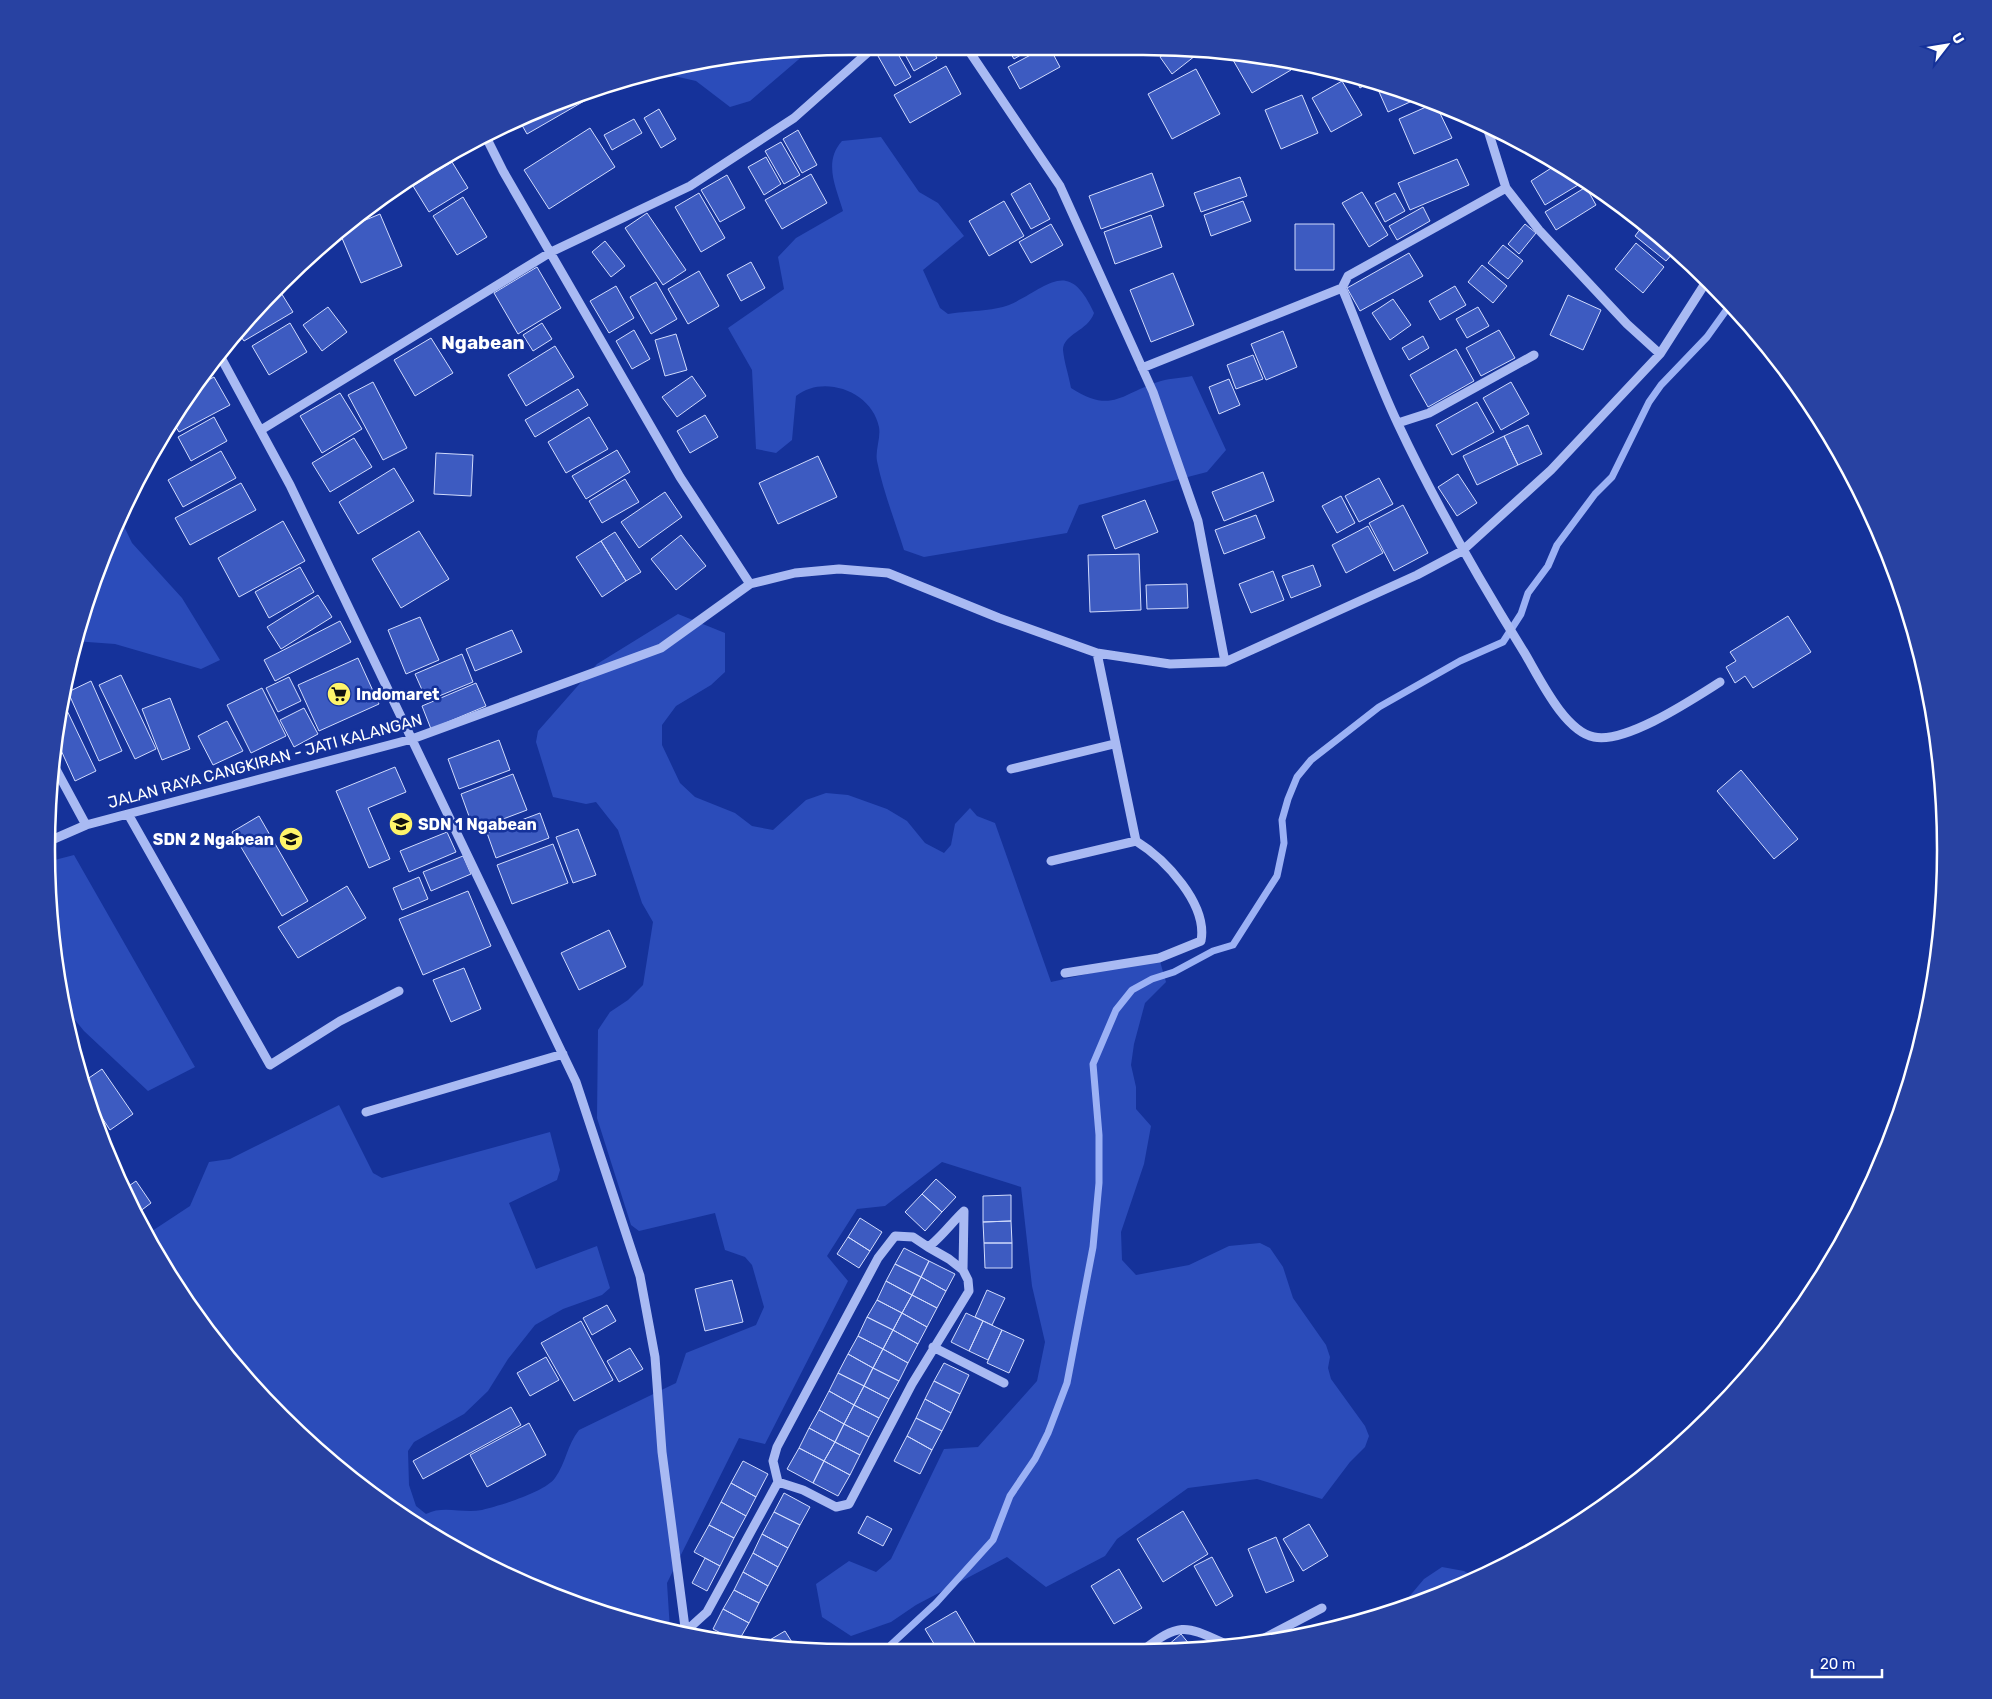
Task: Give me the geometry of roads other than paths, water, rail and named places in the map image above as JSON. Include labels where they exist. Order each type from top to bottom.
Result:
[{"type":"street","points":[[261,430],[550,252],[690,186],[794,118],[865,55]]},
{"type":"street","points":[[971,55],[1060,186],[1153,392],[1198,521],[1225,662]]},
{"type":"street","points":[[1489,135],[1506,188],[1539,230],[1627,324],[1660,354]]},
{"type":"street","points":[[489,142],[680,477],[750,584]]},
{"type":"street","points":[[1142,368],[1342,288],[1348,276],[1506,188]]},
{"type":"street","name":"JALAN RAYA CANGKIRAN - JATI KALANGAN","points":[[55,838],[86,825],[412,739],[661,648],[750,584],[795,573],[839,569],[888,573],[999,618],[1096,653],[1170,664],[1225,662],[1417,575],[1462,551],[1551,470],[1660,354],[1703,287]]},
{"type":"street","points":[[1342,288],[1398,424],[1462,551],[1553,699],[1570,722],[1581,732],[1595,738],[1610,738],[1660,719],[1720,682]]},
{"type":"street","points":[[1398,424],[1452,401],[1534,355]]},
{"type":"street","points":[[224,361],[290,485],[576,1082],[640,1276],[656,1357],[662,1452],[685,1627]]},
{"type":"street","points":[[1065,973],[1159,958],[1201,941],[1203,927],[1194,902],[1165,864],[1152,851],[1136,841],[1096,653]]},
{"type":"street","points":[[1011,770],[1114,744]]},
{"type":"street","points":[[59,775],[86,825]]},
{"type":"street","points":[[128,814],[270,1065],[340,1021],[400,991]]},
{"type":"street","points":[[1051,861],[1136,841]]},
{"type":"street","points":[[366,1112],[563,1054]]},
{"type":"street","points":[[928,1247],[964,1211],[965,1253],[963,1270]]},
{"type":"street","points":[[691,1628],[707,1612],[778,1482],[773,1461],[777,1447],[878,1258],[895,1236],[913,1237],[963,1270],[968,1280],[968,1291],[933,1348],[849,1504],[836,1507],[803,1490],[778,1482]]},
{"type":"street","points":[[933,1348],[1004,1383]]},
{"type":"street","points":[[1276,1632],[1322,1608]]},
{"type":"street","points":[[1152,1644],[1179,1628],[1192,1629],[1216,1640]]},
{"type":"waterway","points":[[892,1644],[936,1603],[993,1540],[1010,1496],[1035,1459],[1048,1433],[1067,1383],[1093,1247],[1099,1183],[1099,1135],[1093,1064],[1116,1010],[1132,990],[1152,979],[1174,972],[1213,951],[1233,945],[1277,876],[1284,843],[1282,820],[1288,799],[1297,777],[1311,760],[1379,707],[1460,661],[1503,642],[1521,614],[1528,593],[1548,566],[1557,545],[1595,494],[1612,477],[1649,402],[1661,385],[1707,337],[1726,311]]},
{"type":"place","name":"Indomaret","points":[[339,694]]},
{"type":"place","name":"SDN 1 Ngabean","points":[[401,824]]},
{"type":"place","name":"SDN 2 Ngabean","points":[[291,839]]},
{"type":"district","name":"Ngabean","points":[[483,342]]}]
